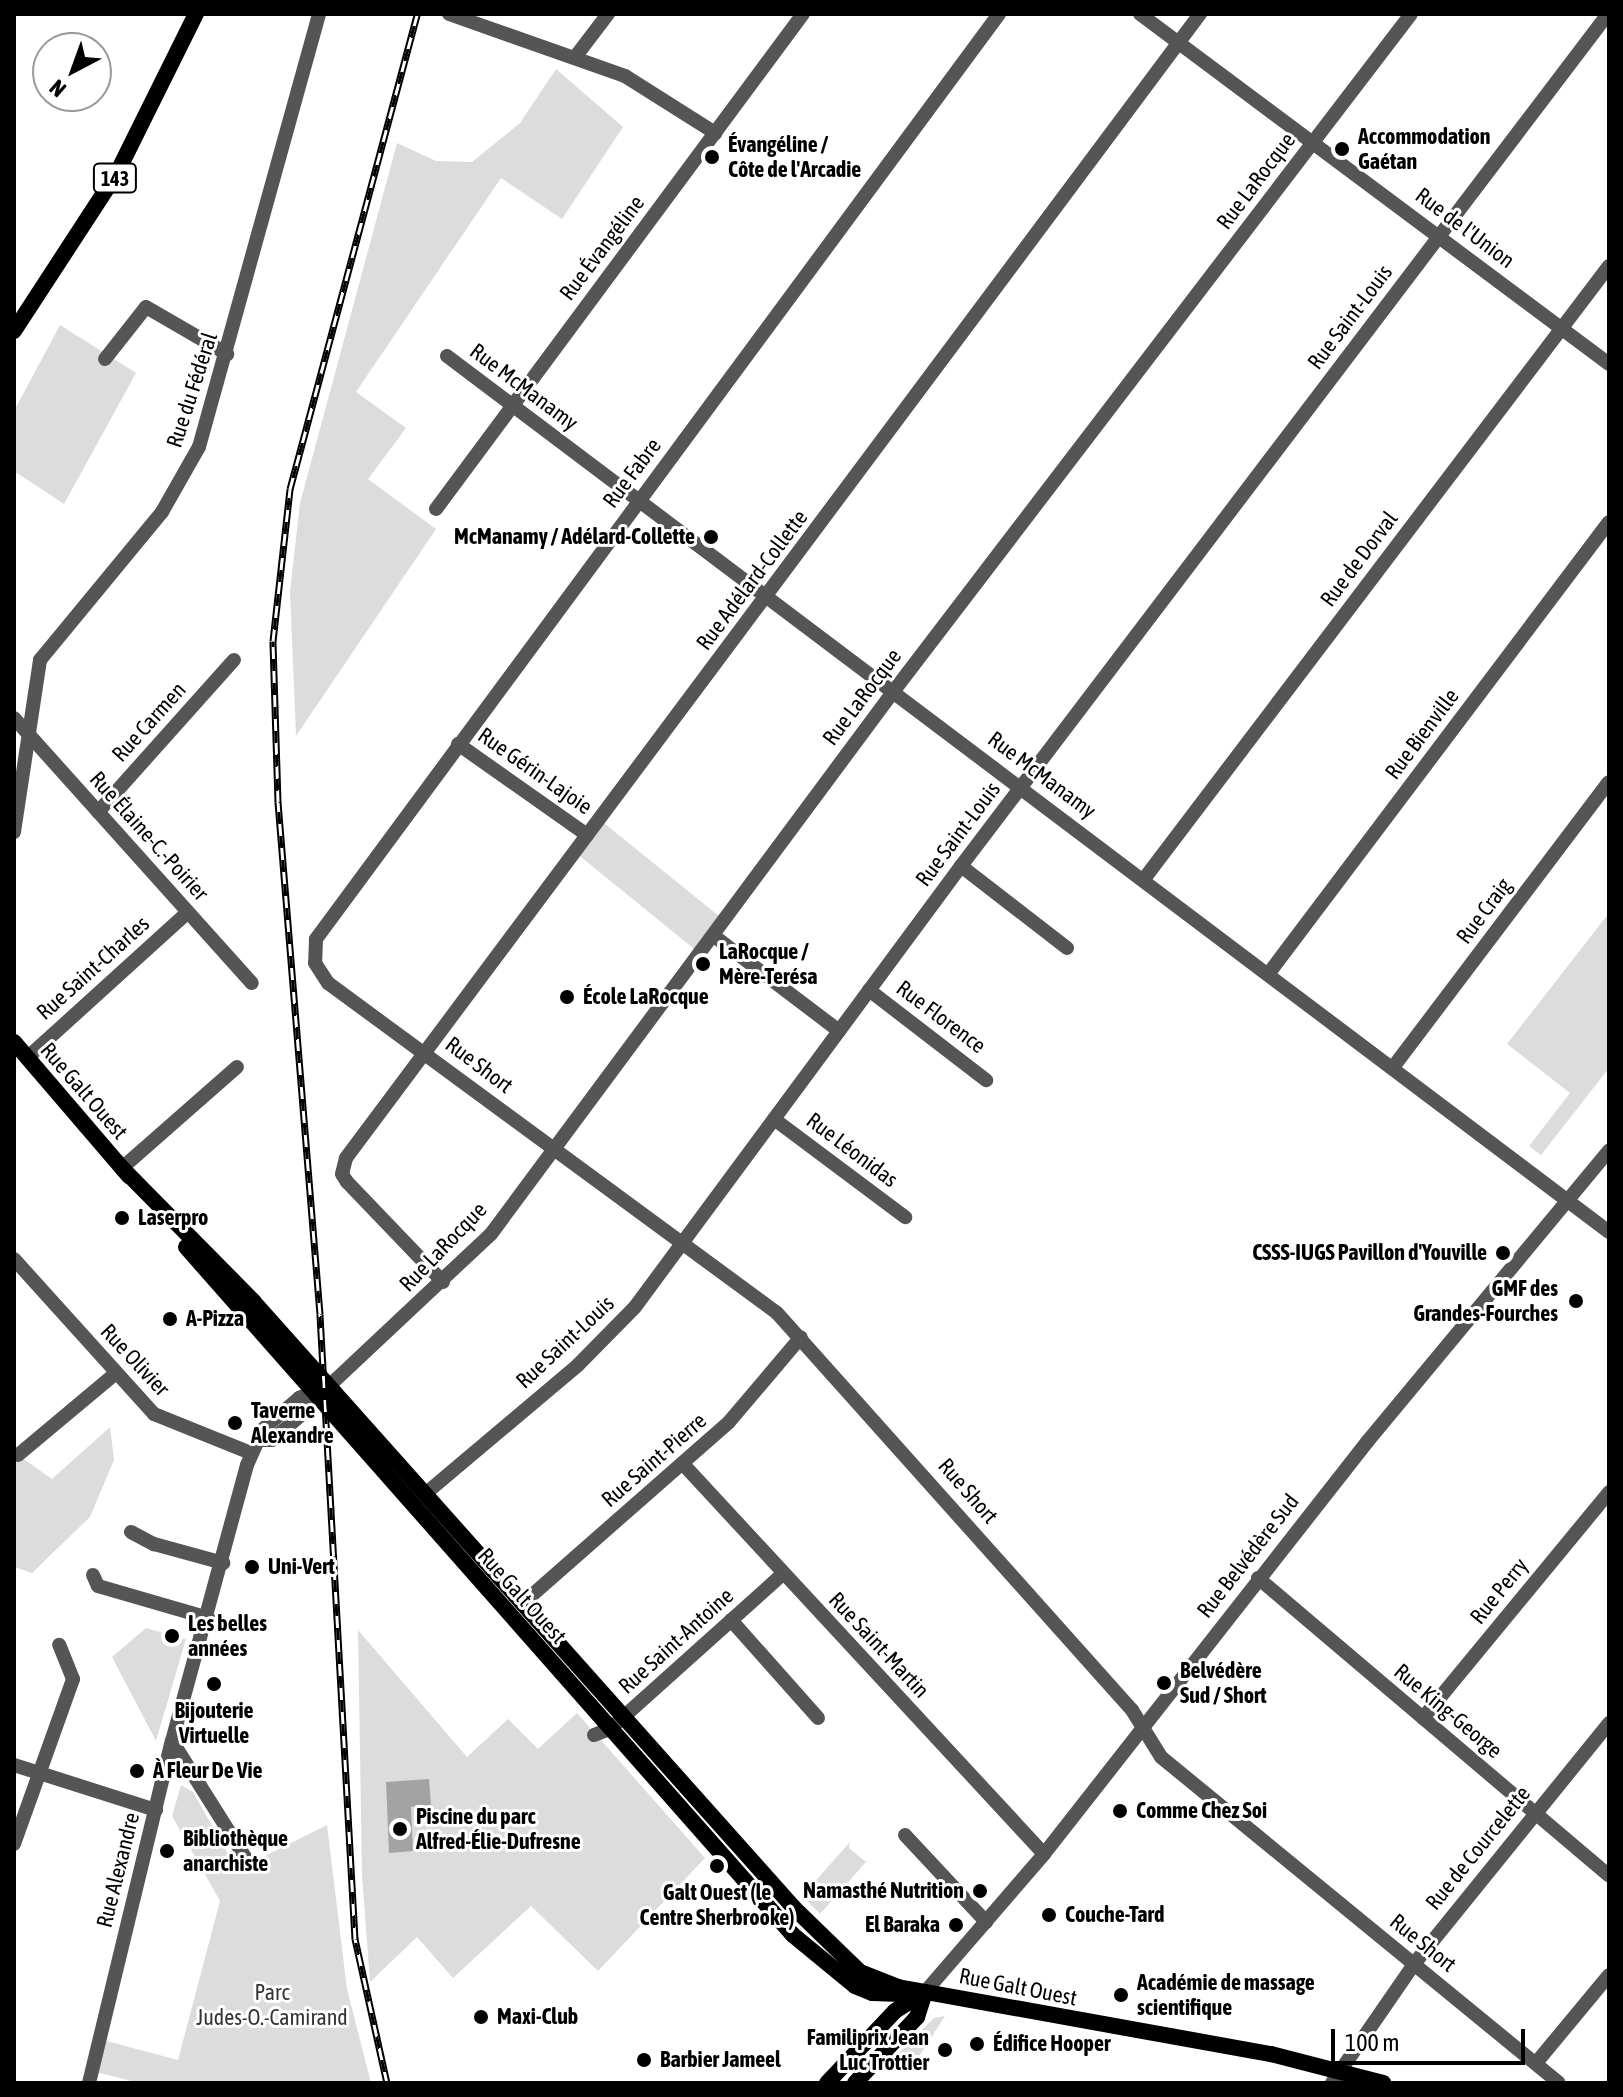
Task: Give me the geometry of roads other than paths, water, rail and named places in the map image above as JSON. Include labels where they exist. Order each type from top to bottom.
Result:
[{"type":"main road","name":"143","points":[[14,331],[105,194],[196,14]]},
{"type":"main road","name":"Rue Galt Ouest","points":[[14,1043],[602,1732],[827,1966],[872,1993],[925,1992]]},
{"type":"main road","name":"Rue Galt Ouest","points":[[122,1168],[329,1386],[845,1961],[885,1983],[1383,2083]]},
{"type":"main road","name":"Rue Belvédère Sud","points":[[827,2083],[895,2011],[925,1992]]},
{"type":"main road","name":"Rue Belvédère Sud","points":[[855,2083],[917,2017],[925,1992]]},
{"type":"street","name":"Rue du Fédéral","points":[[14,832],[31,737],[40,660],[177,490],[199,447],[319,14]]},
{"type":"street","points":[[449,14],[576,56],[654,91],[715,133]]},
{"type":"street","points":[[576,56],[608,14]]},
{"type":"street","name":"Rue Évangéline","points":[[436,509],[803,14]]},
{"type":"street","name":"Rue Fabre","points":[[315,963],[316,939],[999,14]]},
{"type":"street","name":"Rue de l'Union","points":[[1140,14],[1609,364]]},
{"type":"street","name":"Rue Adélard-Collette","points":[[443,1282],[342,1174],[346,1158],[1200,14]]},
{"type":"street","name":"Rue LaRocque","points":[[329,1386],[491,1234],[893,692],[1411,14]]},
{"type":"street","name":"Rue Saint-Louis","points":[[425,1494],[610,1335],[685,1242],[961,866],[1608,14]]},
{"type":"street","name":"Rue de Dorval","points":[[1144,879],[1609,266]]},
{"type":"street","points":[[105,359],[146,307],[227,354]]},
{"type":"street","name":"Rue McManamy","points":[[447,356],[1394,1066],[1569,1198],[1609,1232]]},
{"type":"street","name":"Rue Bienville","points":[[1269,973],[1609,522]]},
{"type":"street","name":"Rue Carmen","points":[[98,812],[234,660]]},
{"type":"street","name":"Rue Élaine-C.-Poirier","points":[[14,718],[252,983]]},
{"type":"street","name":"Rue Gérin-Lajoie","points":[[458,744],[587,835]]},
{"type":"street","name":"Rue Craig","points":[[1394,1066],[1609,782]]},
{"type":"street","points":[[961,866],[1067,948]]},
{"type":"street","name":"Rue Saint-Charles","points":[[27,1058],[188,912]]},
{"type":"street","points":[[714,936],[839,1031]]},
{"type":"street","name":"Rue Short","points":[[315,963],[328,983],[685,1242],[801,1337],[1132,1710],[1161,1757],[1559,2083]]},
{"type":"street","name":"Rue Florence","points":[[869,990],[986,1080]]},
{"type":"street","points":[[122,1168],[237,1067]]},
{"type":"street","name":"Rue Léonidas","points":[[774,1119],[905,1217]]},
{"type":"street","name":"Rue Belvédère Sud","points":[[925,1992],[1044,1854],[1258,1578],[1609,1150]]},
{"type":"street","name":"Rue Olivier","points":[[14,1259],[154,1414],[251,1453]]},
{"type":"street","name":"Rue Saint-Pierre","points":[[523,1603],[748,1404],[801,1337]]},
{"type":"street","points":[[18,1455],[116,1373]]},
{"type":"street","name":"Rue Alexandre","points":[[89,2083],[172,1741],[251,1453],[261,1440],[263,1429],[299,1398],[314,1396],[329,1386]]},
{"type":"street","name":"Rue Saint-Martin","points":[[683,1464],[1044,1854]]},
{"type":"street","name":"Rue Perry","points":[[1423,1718],[1609,1492]]},
{"type":"street","points":[[131,1532],[142,1540],[223,1563]]},
{"type":"street","name":"Rue Saint-Antoine","points":[[602,1732],[624,1717],[783,1574]]},
{"type":"street","points":[[93,1575],[98,1586],[208,1618]]},
{"type":"street","name":"Rue King-George","points":[[1258,1578],[1609,1876]]},
{"type":"street","points":[[731,1620],[818,1718]]},
{"type":"street","points":[[14,1844],[73,1679],[59,1645]]},
{"type":"street","name":"Rue de Courcelette","points":[[1338,2076],[1414,1964],[1609,1723]]},
{"type":"street","points":[[172,1741],[245,1857]]},
{"type":"street","points":[[14,1765],[156,1810]]},
{"type":"street","points":[[905,1835],[986,1922]]},
{"type":"street","points":[[1536,2063],[1609,1975]]},
{"type":"railway","points":[[387,2083],[355,1939],[320,1314],[278,802],[273,641],[290,489],[417,14]]},
{"type":"place","name":"Accommodation Gaétan","points":[[1342,149]]},
{"type":"place","name":"Évangéline / Côte de l'Arcadie","points":[[712,157]]},
{"type":"place","name":"McManamy / Adélard-Collette","points":[[711,537]]},
{"type":"place","name":"LaRocque / Mère-Terésa","points":[[703,964]]},
{"type":"place","name":"École LaRocque","points":[[567,997]]},
{"type":"place","name":"Laserpro","points":[[122,1218]]},
{"type":"place","name":"CSSS-IUGS Pavillon d'Youville","points":[[1503,1253]]},
{"type":"place","name":"GMF des Grandes-Fourches","points":[[1576,1301]]},
{"type":"place","name":"A-Pizza","points":[[170,1319]]},
{"type":"place","name":"Taverne Alexandre","points":[[235,1423]]},
{"type":"place","name":"Uni-Vert","points":[[252,1567]]},
{"type":"place","name":"Les belles années","points":[[172,1636]]},
{"type":"place","name":"Belvédère Sud / Short","points":[[1164,1683]]},
{"type":"place","name":"Bijouterie Virtuelle","points":[[214,1684]]},
{"type":"place","name":"À Fleur De Vie","points":[[137,1771]]},
{"type":"place","name":"Comme Chez Soi","points":[[1120,1811]]},
{"type":"place","name":"Piscine du parc Alfred-Élie-Dufresne","points":[[400,1829]]},
{"type":"place","name":"Bibliothèque anarchiste","points":[[167,1851]]},
{"type":"place","name":"Galt Ouest (le Centre Sherbrooke)","points":[[717,1866]]},
{"type":"place","name":"Namasthé Nutrition","points":[[980,1891]]},
{"type":"place","name":"Couche-Tard","points":[[1049,1915]]},
{"type":"place","name":"El Baraka","points":[[956,1925]]},
{"type":"place","name":"Académie de massage scientifique","points":[[1121,1995]]},
{"type":"place","name":"Maxi-Club","points":[[481,2017]]},
{"type":"place","name":"Édifice Hooper","points":[[977,2044]]},
{"type":"place","name":"Familiprix Jean Luc Trottier","points":[[945,2050]]},
{"type":"place","name":"Barbier Jameel","points":[[644,2060]]},
{"type":"park label","name":"Parc Judes-O.-Camirand","points":[[272,2004]]}]
